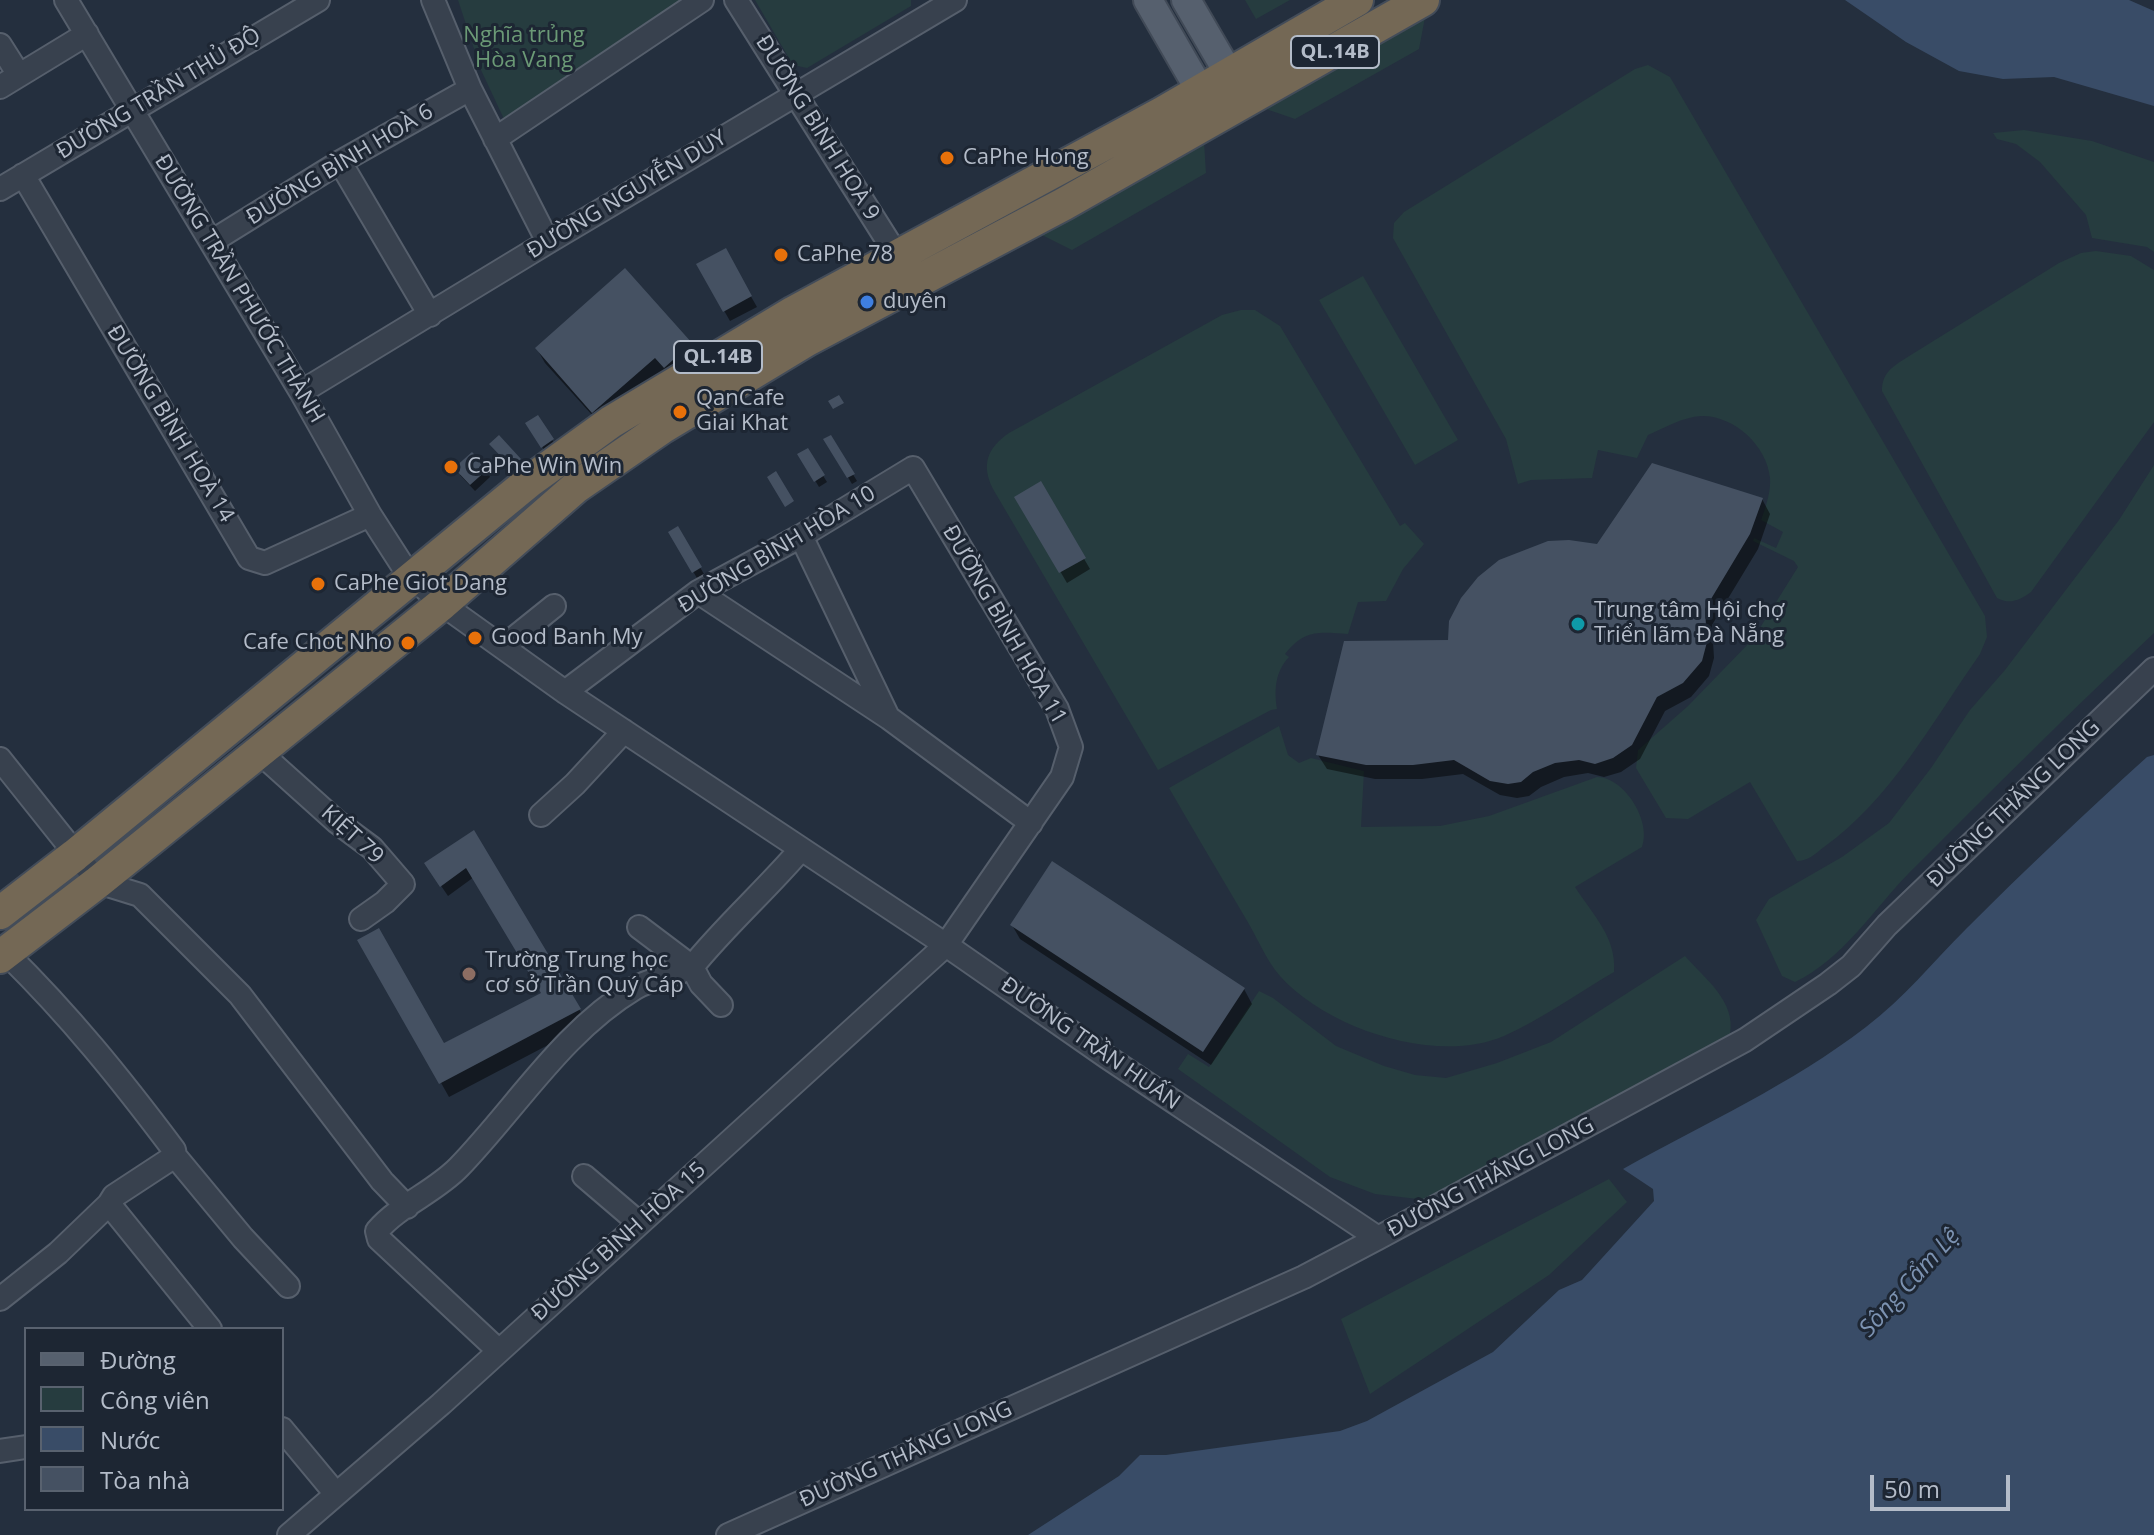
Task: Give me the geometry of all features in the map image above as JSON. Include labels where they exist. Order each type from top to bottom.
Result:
[{"type":"highway","name":"QL.14B","points":[[0,913],[75,855],[531,480],[611,422],[794,312],[1200,91],[1357,0]]},
{"type":"highway","name":"QL.14B","points":[[3,955],[442,604],[576,487],[663,427],[807,340],[1064,204],[1423,0]]},
{"type":"main road","points":[[1148,0],[1216,119]]},
{"type":"main road","points":[[1186,0],[1246,102]]},
{"type":"street","name":"ĐƯỜNG TRẦN PHƯỚC THÀNH","points":[[66,0],[301,392],[370,515],[406,571],[442,604]]},
{"type":"street","name":"ĐƯỜNG TRẦN THỦ ĐỘ","points":[[0,189],[318,0]]},
{"type":"street","points":[[433,0],[470,89],[548,242]]},
{"type":"street","points":[[495,139],[702,0]]},
{"type":"street","name":"ĐƯỜNG BÌNH HOÀ 9","points":[[736,0],[898,257]]},
{"type":"street","name":"ĐƯỜNG NGUYỄN DUY","points":[[301,392],[949,2]]},
{"type":"street","points":[[0,45],[9,81],[87,34]]},
{"type":"street","name":"ĐƯỜNG BÌNH HOÀ 6","points":[[211,242],[340,162],[470,89]]},
{"type":"street","points":[[340,162],[430,315]]},
{"type":"street","name":"ĐƯỜNG BÌNH HOÀ 14","points":[[23,175],[249,558],[265,563],[370,515]]},
{"type":"street","name":"ĐƯỜNG BÌNH HÒA 10","points":[[565,692],[698,592],[801,536],[913,468]]},
{"type":"street","name":"ĐƯỜNG BÌNH HÒA 11","points":[[913,468],[1057,709],[1071,747],[1062,777],[946,945]]},
{"type":"street","points":[[801,536],[889,718]]},
{"type":"street","points":[[698,592],[889,718],[1031,823]]},
{"type":"street","name":"ĐƯỜNG TRẦN HUẤN","points":[[442,604],[565,692],[1378,1238]]},
{"type":"street","points":[[503,647],[554,606]]},
{"type":"street","name":"ĐƯỜNG THĂNG LONG","points":[[728,1535],[1304,1277],[1745,1040],[1851,966],[1887,925],[2154,669]]},
{"type":"street","points":[[541,815],[624,731]]},
{"type":"street","name":"KIỆT 79","points":[[258,751],[337,822],[372,848],[403,884],[361,919]]},
{"type":"street","points":[[0,759],[98,882],[140,895],[240,995],[382,1181],[407,1207]]},
{"type":"street","points":[[499,1351],[379,1239],[377,1231],[460,1166],[547,1065],[608,1008],[645,983],[692,967],[718,935],[765,892],[801,849]]},
{"type":"street","points":[[639,927],[692,967],[701,984],[721,1005]]},
{"type":"street","name":"ĐƯỜNG BÌNH HÒA 15","points":[[289,1535],[499,1351],[946,945]]},
{"type":"street","points":[[3,955],[48,994],[109,1063],[174,1150],[175,1156],[243,1238],[288,1286]]},
{"type":"street","points":[[0,1299],[58,1253],[114,1196],[175,1156]]},
{"type":"street","points":[[584,1176],[639,1223]]},
{"type":"street","points":[[109,1204],[208,1327]]},
{"type":"street","points":[[284,1431],[336,1494]]},
{"type":"street","points":[[0,1451],[24,1447]]},
{"type":"green space","name":"Nghĩa trủng Hòa Vang","points":[[458,0],[684,0],[504,119],[481,70]]},
{"type":"green space","points":[[755,0],[911,0],[911,6],[807,68],[793,65]]},
{"type":"green space","points":[[1245,0],[1290,0],[1256,19]]},
{"type":"green space","points":[[1426,12],[1419,49],[1295,119],[1266,109]]},
{"type":"green space","points":[[1648,65],[1670,77],[1985,616],[1987,637],[1980,654],[1910,758],[1848,828],[1814,855],[1801,861],[1797,861],[1750,782],[1688,819],[1666,818],[1636,768],[1638,750],[1688,706],[1753,639],[1798,567],[1794,561],[1753,541],[1754,538],[1776,548],[1783,532],[1761,520],[1770,483],[1762,454],[1736,426],[1701,416],[1674,423],[1648,435],[1637,458],[1598,450],[1592,478],[1531,480],[1518,484],[1506,439],[1393,238],[1394,223],[1404,212],[1635,69]]},
{"type":"green space","points":[[2024,130],[2092,141],[2154,162],[2154,252],[2147,247],[2092,238],[2086,215],[2040,162],[2016,144],[1997,139],[1993,133]]},
{"type":"green space","points":[[1204,142],[1206,173],[1072,250],[1042,235]]},
{"type":"green space","points":[[2096,251],[2131,256],[2154,270],[2154,422],[2031,592],[2015,601],[2002,600],[1997,598],[1882,391],[1884,380],[1901,361],[2059,263],[2081,253]]},
{"type":"green space","points":[[1363,276],[1458,440],[1415,465],[1319,300]]},
{"type":"green space","points":[[1255,310],[1280,326],[1400,526],[1405,523],[1424,544],[1403,569],[1386,601],[1358,602],[1348,634],[1313,634],[1292,646],[1285,654],[1289,657],[1277,682],[1277,709],[1158,770],[993,489],[987,472],[988,458],[1009,433],[1222,315]]},
{"type":"green space","points":[[2154,465],[2154,633],[1909,873],[1843,947],[1795,982],[1782,976],[1756,920],[1769,899],[1842,857],[1889,823],[1970,710],[2005,670],[2119,520]]},
{"type":"green space","points":[[1279,726],[1288,755],[1299,763],[1311,758],[1364,771],[1361,827],[1440,826],[1489,816],[1597,777],[1617,784],[1639,813],[1643,825],[1642,847],[1575,887],[1608,938],[1614,972],[1518,1029],[1477,1044],[1416,1044],[1384,1037],[1325,1012],[1300,995],[1270,963],[1169,788]]},
{"type":"green space","points":[[1685,956],[1724,1001],[1731,1022],[1730,1034],[1426,1200],[1375,1194],[1330,1177],[1178,1069],[1188,1054],[1209,1067],[1259,991],[1273,998],[1336,1046],[1384,1066],[1415,1075],[1446,1078],[1551,1042]]},
{"type":"green space","points":[[1609,1179],[1627,1202],[1549,1275],[1370,1394],[1341,1319]]},
{"type":"water","points":[[1845,0],[2129,0],[2154,11],[2154,106],[2054,77],[2003,79],[1959,71],[1906,42]]},
{"type":"water","name":"Sông Cẩm Lệ","points":[[2154,755],[2154,1535],[1028,1535],[1119,1476],[1140,1455],[1166,1455],[1340,1431],[1367,1421],[1493,1352],[1559,1290],[1582,1280],[1654,1201],[1653,1189],[1623,1169],[1778,1085],[1866,1027],[2055,842],[2147,757]]},
{"type":"building","points":[[726,248],[752,296],[723,312],[696,264]]},
{"type":"building","points":[[625,268],[692,343],[664,368],[655,358],[592,413],[535,348]]},
{"type":"building","points":[[839,395],[844,403],[833,409],[828,401]]},
{"type":"building","points":[[538,415],[554,439],[541,448],[525,423]]},
{"type":"building","points":[[499,435],[521,459],[511,467],[489,444]]},
{"type":"building","points":[[831,435],[855,474],[847,478],[823,439]]},
{"type":"building","points":[[808,448],[825,475],[814,482],[797,454]]},
{"type":"building","points":[[472,452],[488,469],[470,485],[454,468]]},
{"type":"building","name":"Trung tâm Hội chợ Triển lãm Đà Nẵng","points":[[1652,463],[1763,498],[1750,534],[1705,609],[1707,642],[1702,661],[1683,683],[1657,697],[1632,745],[1613,758],[1595,764],[1579,760],[1555,763],[1533,772],[1521,782],[1508,784],[1490,781],[1454,760],[1413,765],[1366,765],[1316,755],[1344,641],[1448,640],[1449,621],[1461,598],[1478,577],[1499,560],[1548,541],[1597,544]]},
{"type":"building","points":[[776,471],[794,501],[785,507],[767,477]]},
{"type":"building","points":[[1041,481],[1086,558],[1059,573],[1014,497]]},
{"type":"building","points":[[678,526],[702,567],[692,573],[668,532]]},
{"type":"building","points":[[474,830],[581,1009],[439,1084],[357,940],[379,928],[444,1043],[541,993],[466,868],[440,887],[424,863]]},
{"type":"building","points":[[1052,861],[1245,988],[1203,1052],[1010,925]]},
{"type":"place","name":"CaPhe Hong","points":[[947,158]]},
{"type":"place","name":"CaPhe 78","points":[[781,255]]},
{"type":"place","name":"duyên","points":[[867,302]]},
{"type":"place","name":"QanCafe Giai Khat","points":[[680,412]]},
{"type":"place","name":"CaPhe Win Win","points":[[451,467]]},
{"type":"place","name":"CaPhe Giot Dang","points":[[318,584]]},
{"type":"place","name":"Trung tâm Hội chợ Triển lãm Đà Nẵng","points":[[1578,624]]},
{"type":"place","name":"Good Banh My","points":[[475,638]]},
{"type":"place","name":"Cafe Chot Nho","points":[[408,643]]},
{"type":"place","name":"Trường Trung học cơ sở Trần Quý Cáp","points":[[469,974]]}]
